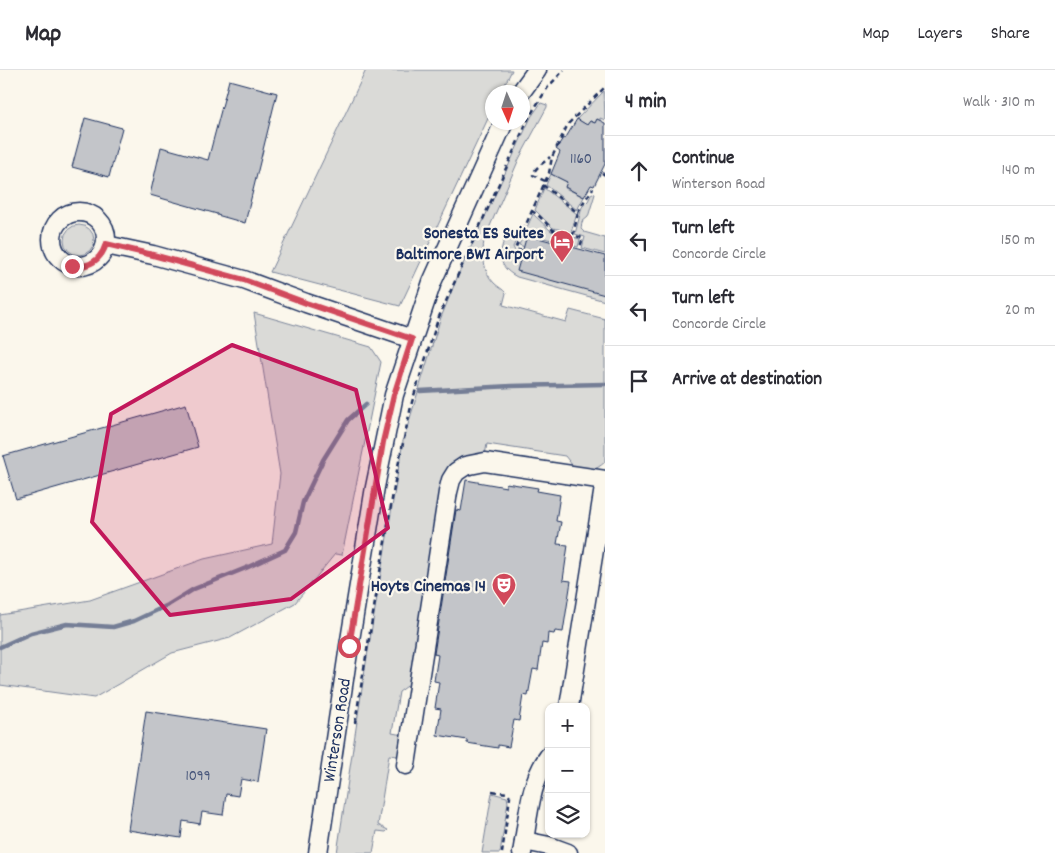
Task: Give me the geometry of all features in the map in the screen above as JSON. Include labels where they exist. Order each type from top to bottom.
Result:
[{"type":"street","points":[[526,85],[537,70]]},
{"type":"street","name":"Winterson Road","points":[[318,853],[349,646],[383,442],[394,395],[432,282],[500,130]]},
{"type":"street","points":[[106,244],[244,280],[412,339]]},
{"type":"street","points":[[406,765],[448,492],[451,480],[456,472],[465,466],[485,462],[605,481],[570,703]]},
{"type":"street","points":[[545,763],[532,795],[523,847],[549,846],[568,853]]},
{"type":"path","points":[[354,728],[396,475],[412,402],[425,360],[442,311],[529,116],[548,87],[564,70]]},
{"type":"path","points":[[522,251],[514,249],[545,181],[552,156],[568,124],[604,88]]},
{"type":"path","points":[[545,181],[533,175],[533,173],[552,156]]},
{"type":"path","points":[[543,185],[578,213]]},
{"type":"path","points":[[573,234],[580,206],[593,188]]},
{"type":"path","points":[[531,211],[537,214],[553,230],[583,238],[580,247]]},
{"type":"path","points":[[492,791],[507,793],[510,797],[502,853]]},
{"type":"highlighted area","points":[[232,345],[356,390],[388,528],[291,599],[170,615],[92,522],[111,414]]},
{"type":"shaded area","points":[[366,70],[512,70],[504,85],[485,85],[485,125],[400,306],[270,272]]},
{"type":"shaded area","points":[[604,91],[605,120],[600,118],[600,121],[597,119],[595,123],[590,121],[587,125],[577,119]]},
{"type":"shaded area","points":[[541,103],[547,105],[519,159],[484,240],[484,263],[490,279],[506,293],[503,305],[566,322],[570,310],[605,319],[605,462],[591,470],[576,470],[565,456],[487,444],[485,455],[464,460],[410,684],[399,692],[392,733],[403,735],[399,755],[389,755],[378,825],[388,830],[386,832],[377,831],[373,853],[337,853],[403,441],[440,320],[459,273],[525,130],[530,130],[531,117]]},
{"type":"shaded area","points":[[551,174],[567,182],[565,188],[584,197],[577,210],[546,185]]},
{"type":"shaded area","points":[[544,188],[577,214],[571,232],[553,228],[535,210]]},
{"type":"shaded area","points":[[592,193],[595,194],[588,217],[582,222],[581,229],[584,232],[605,238],[605,254],[582,248],[585,237],[575,234],[582,207]]},
{"type":"shaded area","points":[[533,214],[551,231],[580,239],[578,247],[529,234],[525,247],[519,245]]},
{"type":"shaded area","points":[[79,225],[90,229],[94,240],[90,251],[79,255],[68,251],[64,240],[68,229]]},
{"type":"shaded area","points":[[508,229],[519,234],[513,247],[516,253],[605,292],[605,301],[517,277],[510,272],[502,262],[501,256],[501,250]]},
{"type":"shaded area","points":[[254,313],[371,347],[381,362],[342,555],[335,554],[295,603],[230,638],[172,653],[94,698],[0,685],[0,615],[90,600],[204,559],[272,544],[280,474]]},
{"type":"shaded area","points":[[492,793],[507,797],[508,802],[500,853],[482,853]]},
{"type":"building","points":[[229,80],[277,93],[245,223],[150,195],[161,147],[208,160]]},
{"type":"building","points":[[85,118],[122,128],[109,177],[72,167]]},
{"type":"building","name":"Sonesta ES Suites Baltimore BWI Airport","points":[[577,119],[587,125],[590,121],[595,123],[597,119],[605,123],[605,164],[594,186],[591,185],[584,197],[565,187],[567,182],[551,174],[560,152],[556,149],[563,138],[565,139]]},
{"type":"building","name":"Sonesta ES Suites Baltimore BWI Airport","points":[[527,235],[605,256],[605,295],[517,271]]},
{"type":"building","points":[[186,404],[198,447],[16,499],[3,456]]},
{"type":"building","name":"Hoyts Cinemas 14","points":[[466,480],[506,487],[506,483],[538,488],[537,491],[560,495],[556,521],[561,522],[557,544],[568,545],[563,580],[571,581],[563,632],[555,631],[554,634],[548,633],[547,644],[542,643],[538,670],[533,669],[528,696],[523,695],[519,721],[514,720],[509,747],[498,745],[498,748],[467,743],[467,740],[437,735],[441,709],[435,708],[439,682],[434,681],[438,655],[434,654],[456,510],[461,511]]},
{"type":"building","points":[[146,711],[266,729],[258,782],[241,779],[238,796],[226,794],[223,815],[202,812],[200,824],[183,821],[181,838],[128,830]]},
{"type":"waterway","points":[[420,391],[511,386],[605,384]]},
{"type":"waterway","points":[[0,647],[31,633],[67,624],[113,627],[134,621],[168,605],[194,589],[285,550],[296,532],[303,502],[323,460],[348,420],[366,404]]},
{"type":"place","name":"Sonesta ES Suites Baltimore BWI Airport","points":[[562,263]]},
{"type":"place","name":"Hoyts Cinemas 14","points":[[504,606]]},
{"type":"route","points":[[72,266],[78,267],[91,264],[101,256],[106,244],[244,280],[412,339],[394,395],[383,442],[349,646]]}]
